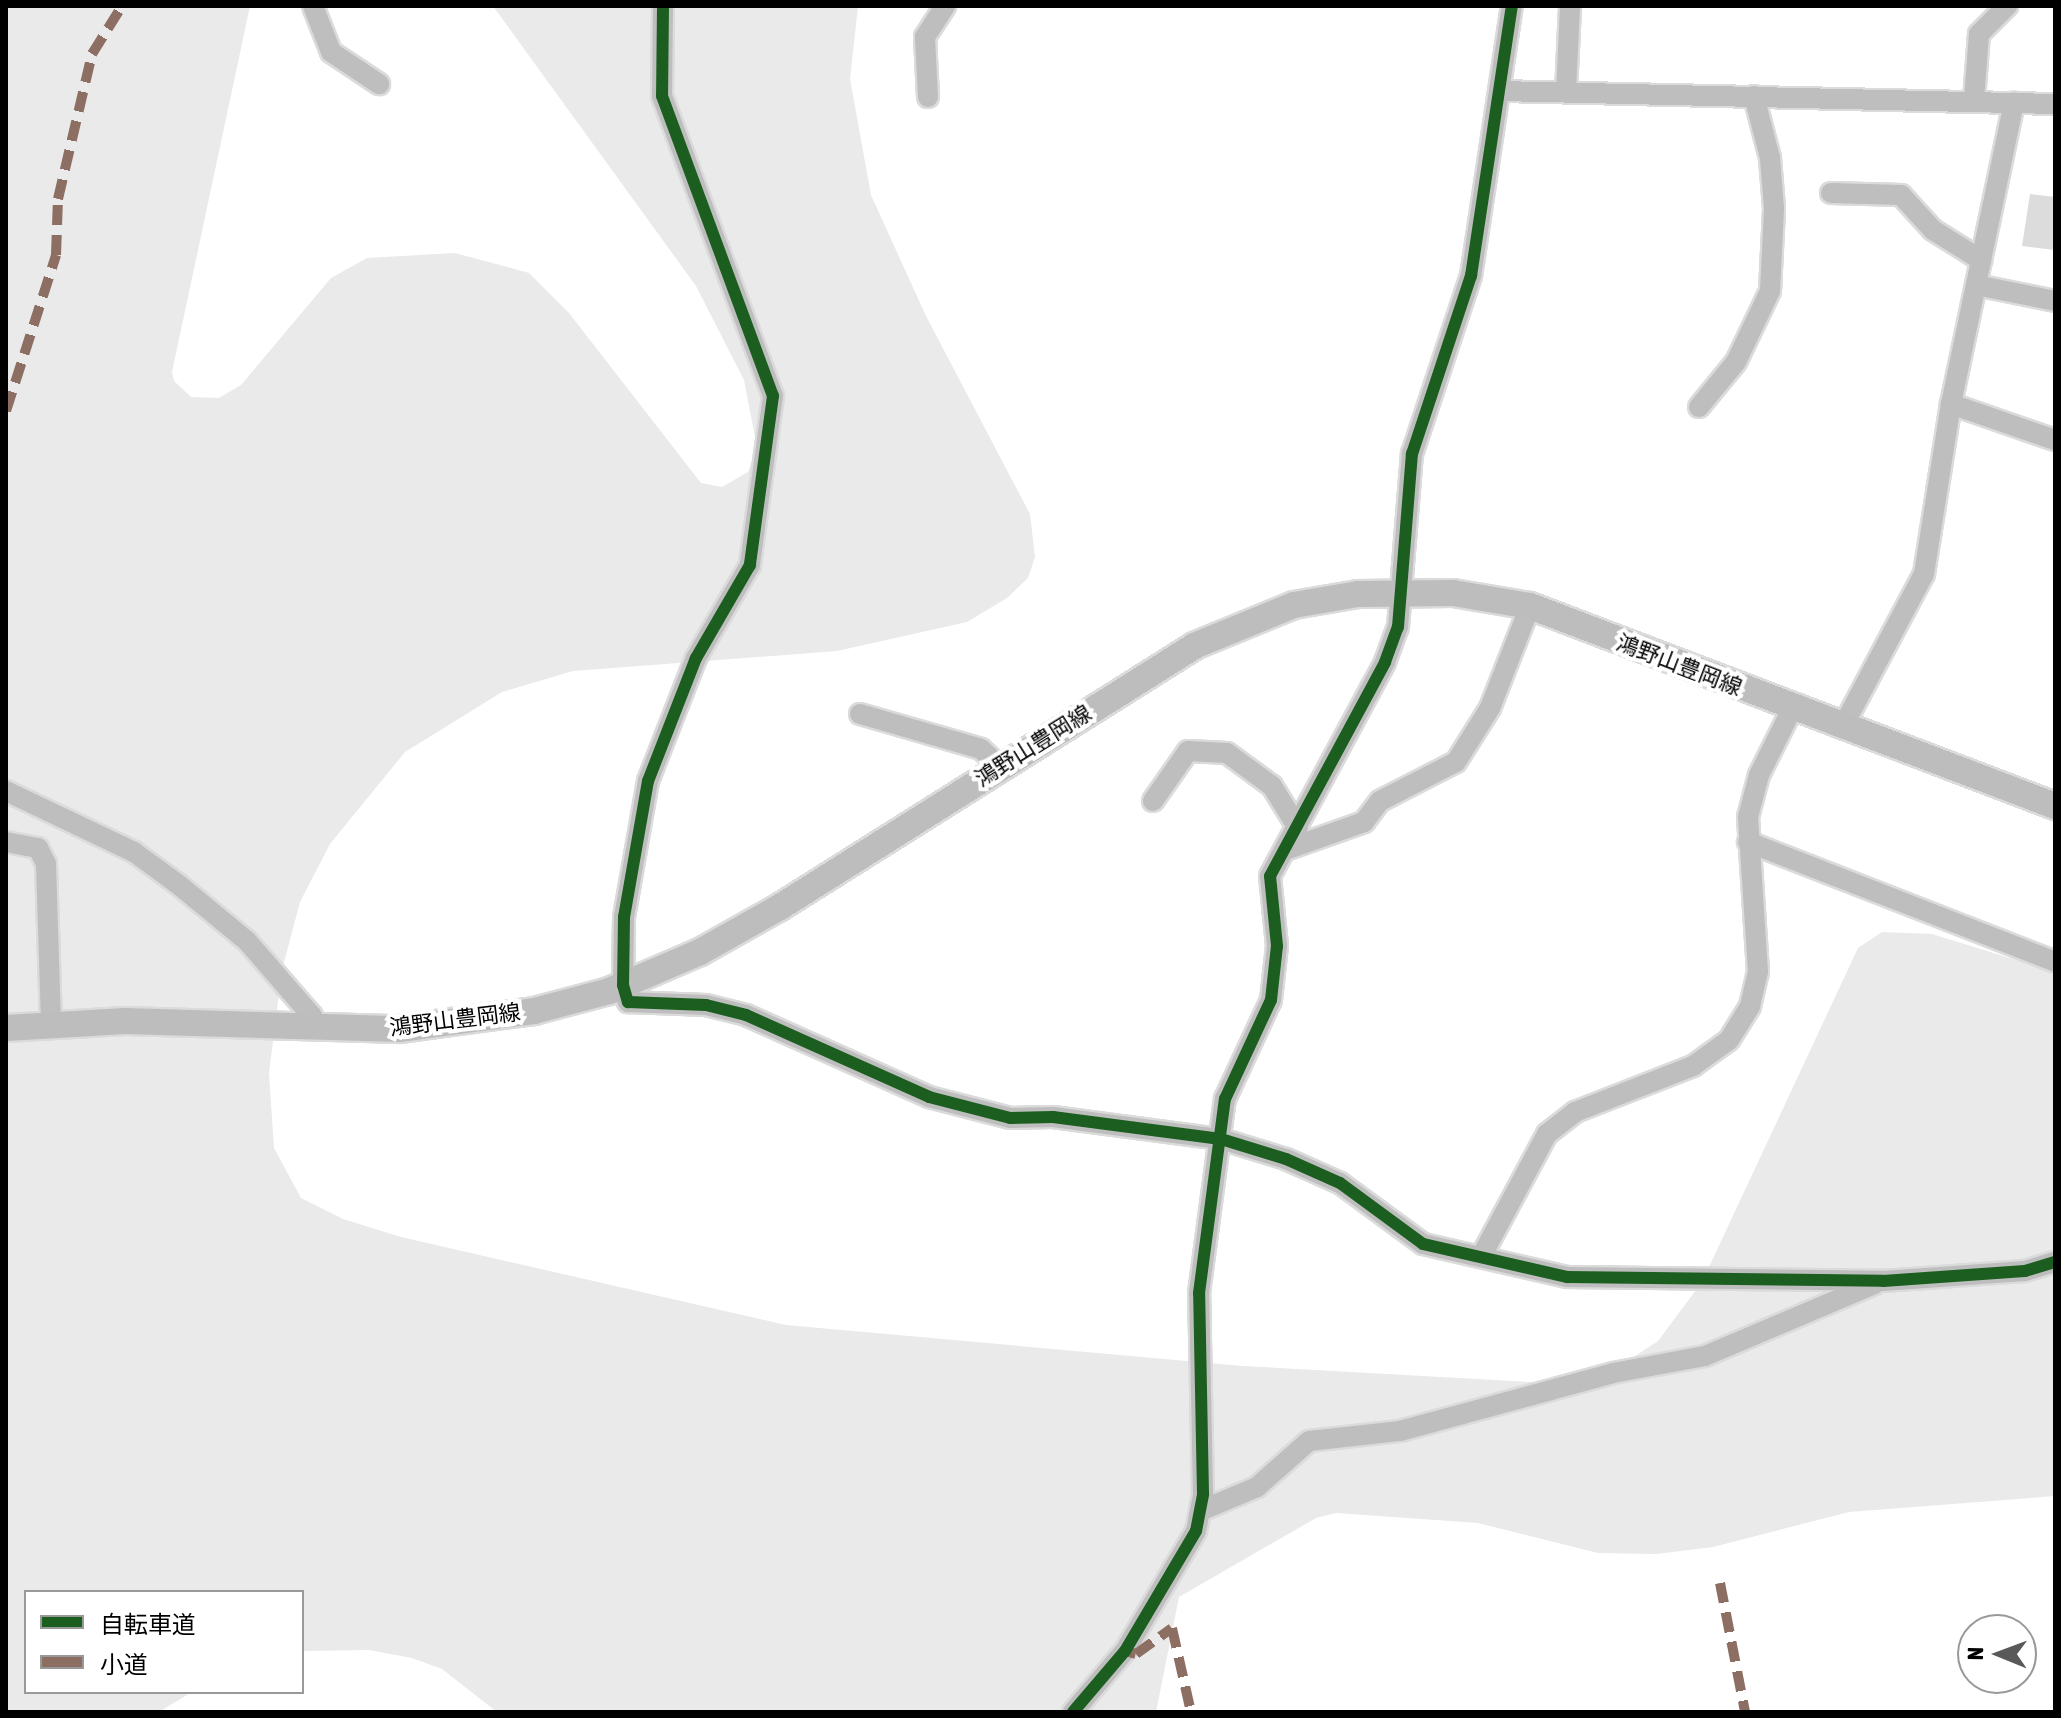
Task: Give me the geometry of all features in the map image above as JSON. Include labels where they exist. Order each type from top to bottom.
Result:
[{"type":"main road","name":"鴻野山豊岡線","points":[[6,1028],[125,1021],[317,1029],[479,1020],[534,1011],[623,985],[700,952],[780,907],[1000,767],[1227,629],[1294,605],[1403,590],[1530,606],[1792,709],[2055,806]]},
{"type":"street","points":[[313,6],[331,52],[379,84]]},
{"type":"street","points":[[663,6],[662,96],[773,396],[750,565],[696,658],[648,781],[624,917],[623,985],[628,1002],[635,1005],[706,1005],[746,1015],[943,1100],[1010,1118],[1053,1117],[1221,1139],[1286,1159],[1340,1183],[1423,1244],[1567,1277],[1883,1281],[2025,1271],[2055,1262]]},
{"type":"street","points":[[928,97],[925,37],[945,6]]},
{"type":"street","points":[[1073,1712],[1125,1651],[1191,1546],[1200,1511],[1199,1293],[1225,1099],[1271,1000],[1277,946],[1270,876],[1385,662],[1398,627],[1412,454],[1471,276],[1512,6]]},
{"type":"street","points":[[1566,92],[1570,6]]},
{"type":"street","points":[[1974,100],[1979,34],[2007,6]]},
{"type":"street","points":[[1499,91],[2055,104]]},
{"type":"street","points":[[1699,407],[1736,362],[1770,291],[1774,208],[1770,158],[1754,96]]},
{"type":"street","points":[[1842,728],[1924,574],[1951,404],[2014,103]]},
{"type":"street","points":[[1831,193],[1901,195],[1944,239],[1981,260]]},
{"type":"street","points":[[1976,285],[2055,301]]},
{"type":"street","points":[[1951,404],[2055,440]]},
{"type":"street","points":[[1285,850],[1364,822],[1380,801],[1456,762],[1490,708],[1530,606]]},
{"type":"street","points":[[1481,1257],[1547,1134],[1575,1112],[1693,1066],[1729,1040],[1750,1006],[1758,972],[1748,842],[1759,775],[1792,709]]},
{"type":"street","points":[[860,714],[981,749],[1000,767]]},
{"type":"street","points":[[1153,801],[1188,751],[1227,753],[1272,786],[1298,828]]},
{"type":"street","points":[[6,791],[134,852],[179,885],[247,941],[312,1016],[317,1029]]},
{"type":"street","points":[[6,842],[38,848],[46,864],[51,1023]]},
{"type":"street","points":[[1748,842],[2055,962]]},
{"type":"street","points":[[1200,1511],[1257,1487],[1309,1441],[1400,1431],[1613,1373],[1705,1356],[1883,1281]]},
{"type":"shaded area","points":[[6,6],[250,6],[172,372],[174,381],[191,397],[219,398],[241,385],[331,278],[367,258],[455,253],[529,273],[569,313],[701,483],[722,487],[748,472],[757,447],[744,380],[696,286],[493,6],[858,6],[850,79],[871,195],[926,316],[1030,514],[1035,557],[1028,578],[1007,598],[967,622],[837,651],[573,671],[502,692],[405,752],[330,844],[300,902],[282,970],[269,1073],[274,1148],[301,1198],[343,1219],[401,1237],[786,1325],[1243,1366],[1565,1384],[1626,1362],[1658,1341],[1702,1282],[1858,948],[1882,932],[1932,934],[2055,972],[2055,1496],[1849,1512],[1713,1547],[1657,1554],[1598,1553],[1478,1523],[1336,1513],[1316,1518],[1179,1597],[1156,1712],[497,1712],[442,1669],[412,1658],[369,1650],[304,1651],[304,1590],[24,1590],[24,1694],[189,1694],[159,1712],[6,1712]]},
{"type":"building","points":[[2030,194],[2055,197],[2055,250],[2022,246]]},
{"type":"marked path","points":[[6,411],[56,255],[58,199],[92,54],[122,6]]},
{"type":"marked path","points":[[1720,1583],[1745,1712]]},
{"type":"marked path","points":[[1125,1651],[1136,1654],[1172,1628],[1191,1712]]},
{"type":"cycle path","points":[[663,6],[662,96],[773,396],[750,565],[696,658],[648,781],[624,917],[623,985],[628,1002],[706,1005],[746,1015],[929,1097],[1010,1118],[1053,1117],[1221,1139],[1286,1159],[1340,1183],[1423,1244],[1567,1277],[1883,1281],[2025,1271],[2055,1262]]},
{"type":"cycle path","points":[[1073,1712],[1125,1651],[1196,1531],[1203,1494],[1199,1293],[1225,1099],[1271,1000],[1277,946],[1270,876],[1385,662],[1398,627],[1412,454],[1471,276],[1512,6]]}]
